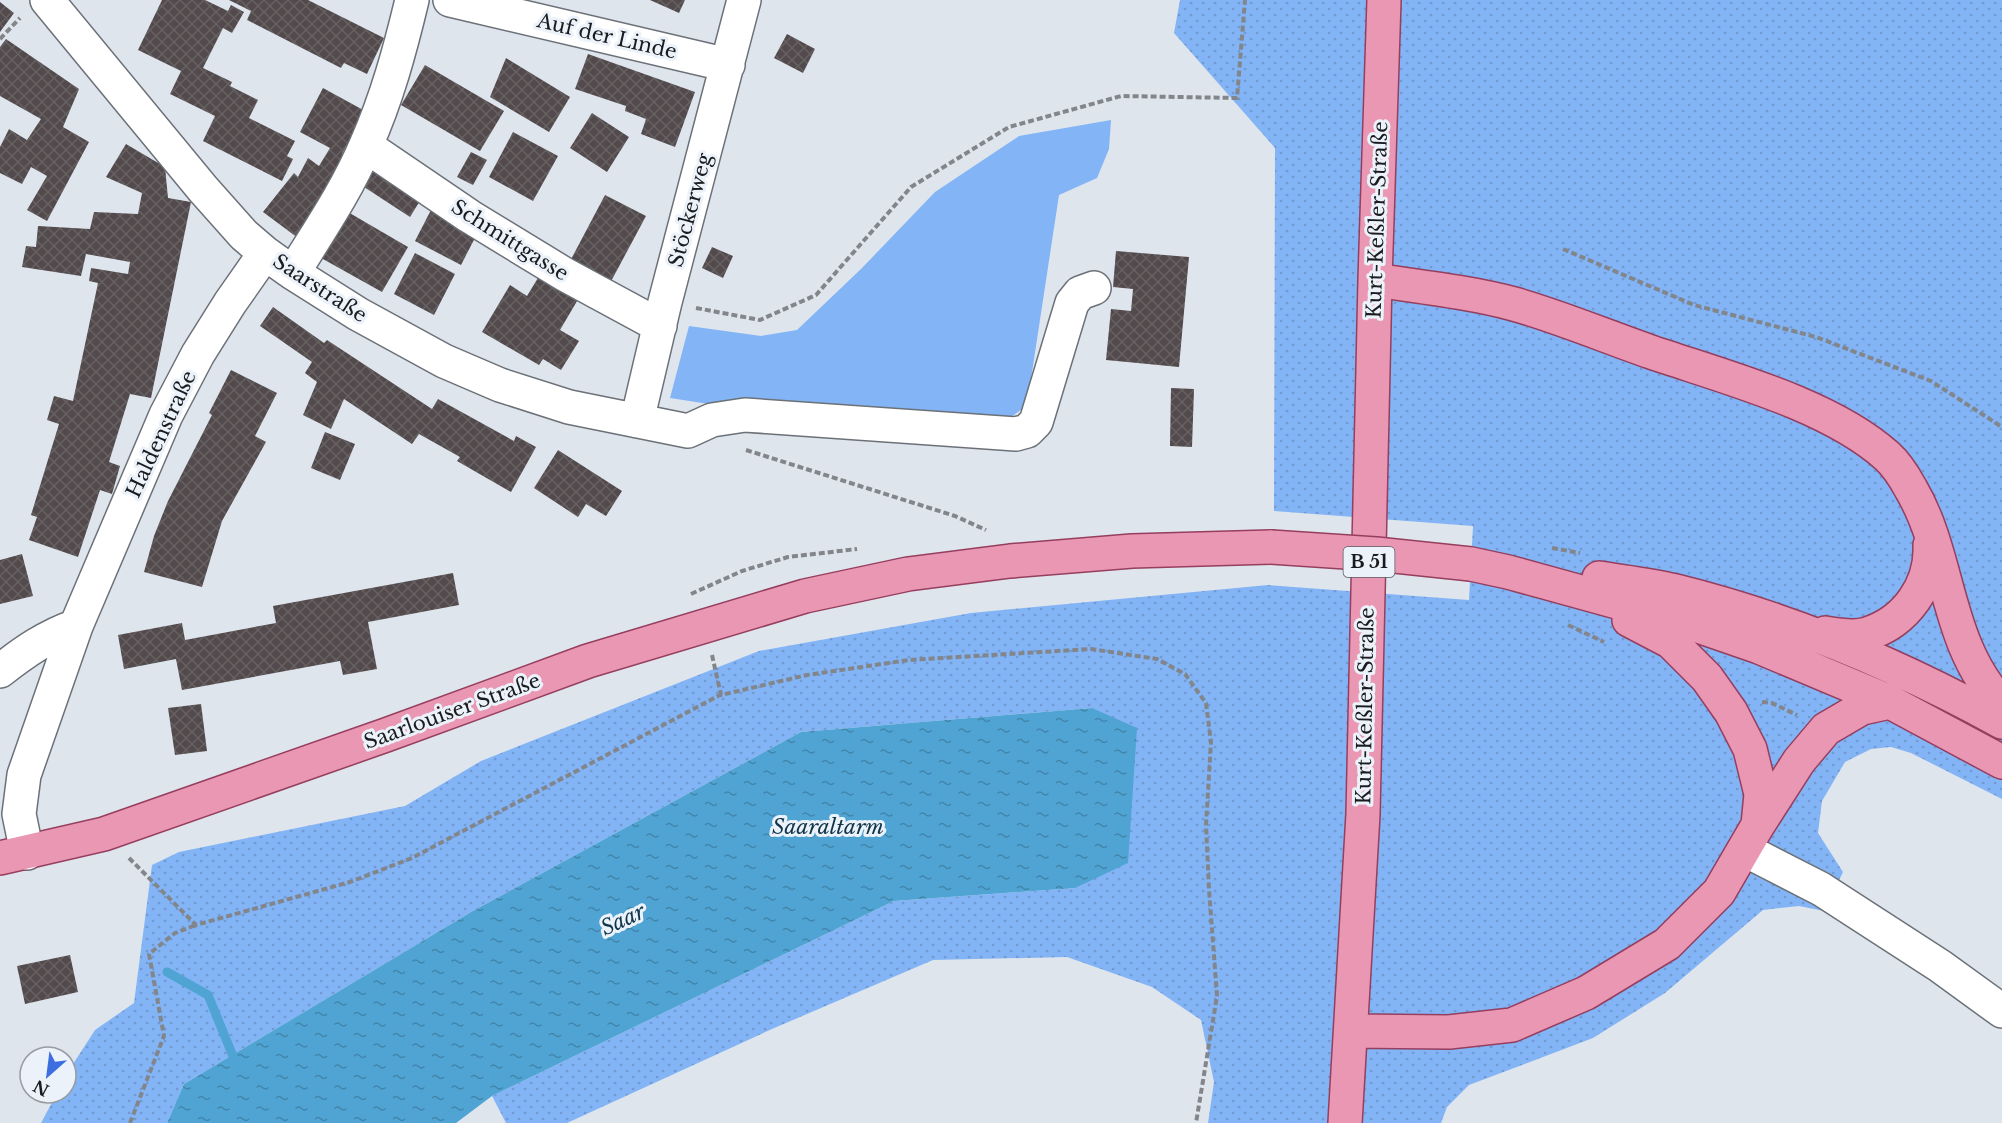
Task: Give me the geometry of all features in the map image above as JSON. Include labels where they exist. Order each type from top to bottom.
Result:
[{"type":"main road","name":"Kurt-Keßler-Straße","points":[[1345,1123],[1363,814],[1384,0]]},
{"type":"main road","points":[[1375,280],[1456,292],[1513,304],[1792,401],[1853,431],[1888,457],[1911,489],[1930,528],[1965,650],[1989,691],[2002,704]]},
{"type":"main road","points":[[1795,629],[1866,635],[1899,618],[1920,594],[1931,561],[1930,528]]},
{"type":"main road","name":"Saarlouiser Straße","points":[[13,856],[105,834],[588,661],[805,596],[908,574],[1010,561],[1132,551],[1271,547],[1376,554],[1471,564],[1508,572]]},
{"type":"main road","points":[[1508,572],[1589,577],[1674,591],[1731,606],[1882,663],[2002,722]]},
{"type":"main road","points":[[1508,572],[1675,618],[1759,647],[1890,702],[2002,762]]},
{"type":"main road","points":[[1565,588],[1671,642],[1707,678],[1731,712],[1750,749],[1761,794],[1751,837]]},
{"type":"main road","points":[[1351,1031],[1449,1032],[1512,1025],[1586,993],[1667,944],[1719,892],[1799,761],[1827,729],[1862,708],[1890,702]]},
{"type":"street","name":"Saarstraße","points":[[47,0],[202,189],[244,235],[265,253],[358,314],[444,361],[500,385],[569,407],[688,431],[712,420],[745,415],[1016,434],[1027,431],[1036,422],[1072,303],[1080,293],[1094,288]]},
{"type":"street","points":[[293,273],[366,146],[398,60],[412,0]]},
{"type":"street","name":"Auf der Linde","points":[[450,0],[728,65]]},
{"type":"street","name":"Stöckerweg","points":[[637,421],[744,0]]},
{"type":"street","name":"Schmittgasse","points":[[366,146],[564,274],[663,314]]},
{"type":"street","name":"Haldenstraße","points":[[13,856],[24,775],[76,626],[166,415],[198,354],[265,253]]},
{"type":"street","points":[[0,671],[28,649],[57,632],[76,626]]},
{"type":"street","points":[[1751,837],[1821,889],[1940,966],[2002,1011]]},
{"type":"path","points":[[663,314],[760,320],[816,295],[911,187],[1010,127],[1121,96],[1237,98],[1245,0]]},
{"type":"path","points":[[1563,249],[1694,305],[1816,337],[1931,381],[2002,427]]},
{"type":"path","points":[[744,449],[955,516],[995,534]]},
{"type":"path","points":[[705,625],[721,695]]},
{"type":"path","points":[[130,1123],[164,1036],[149,954],[175,933],[196,925],[350,882],[412,858],[721,695],[807,675],[909,660],[1091,649],[1156,659],[1185,674],[1206,703],[1211,742],[1206,825],[1217,996],[1196,1123]]},
{"type":"path","points":[[105,834],[196,925]]},
{"type":"shaded area","points":[[1180,0],[2002,0],[2002,799],[1911,753],[1891,747],[1871,749],[1845,762],[1822,801],[1818,833],[1843,872],[1824,911],[1799,906],[1763,910],[1665,993],[1593,1038],[1469,1085],[1447,1107],[1441,1123],[1208,1123],[1214,1082],[1201,1020],[1152,987],[1067,957],[933,960],[772,1029],[567,1123],[506,1123],[492,1096],[894,901],[1075,888],[1092,708],[801,732],[471,912],[184,1084],[167,1123],[41,1123],[51,1105],[78,1105],[78,1056],[95,1030],[134,1003],[152,865],[179,852],[405,806],[481,761],[759,651],[971,613],[1268,585],[1469,600],[1473,526],[1274,511],[1275,148],[1174,33]]},
{"type":"shaded area","points":[[1111,120],[1109,149],[1097,178],[1059,195],[1029,392],[1022,409],[1007,420],[722,406],[670,398],[689,326],[761,336],[797,330],[862,268],[935,192],[1019,136]]},
{"type":"water","name":"Saaraltarm","points":[[1092,708],[1137,728],[1128,863],[1075,888],[894,901],[492,1096],[456,1123],[167,1123],[184,1084],[471,912],[801,732]]},
{"type":"building","points":[[162,0],[205,0],[228,11],[231,5],[244,12],[232,33],[223,28],[203,68],[232,82],[230,86],[258,100],[249,118],[295,141],[287,156],[293,159],[282,181],[203,141],[215,116],[170,94],[181,71],[138,50]]},
{"type":"building","points":[[229,0],[308,0],[384,38],[367,74],[344,63],[341,68],[247,20],[251,11]]},
{"type":"building","points":[[650,0],[685,0],[679,13]]},
{"type":"building","points":[[0,2],[14,13],[0,32]]},
{"type":"building","points":[[787,34],[815,49],[803,73],[774,58]]},
{"type":"building","points":[[6,39],[79,89],[63,127],[89,142],[47,221],[27,210],[47,176],[31,167],[22,184],[0,173],[0,147],[9,129],[27,140],[41,119],[0,96],[0,47]]},
{"type":"building","points":[[588,54],[695,92],[675,147],[641,134],[646,119],[625,111],[626,106],[575,89]]},
{"type":"building","points":[[506,58],[570,97],[549,132],[490,97]]},
{"type":"building","points":[[425,65],[504,111],[480,151],[401,105]]},
{"type":"building","points":[[323,88],[365,111],[342,154],[348,158],[298,238],[263,212],[294,173],[298,177],[308,158],[319,166],[330,148],[300,132]]},
{"type":"building","points":[[592,113],[629,137],[607,172],[570,148]]},
{"type":"building","points":[[513,132],[558,156],[533,201],[489,177]]},
{"type":"building","points":[[126,144],[165,167],[168,198],[191,202],[151,398],[130,394],[109,462],[120,466],[112,494],[100,490],[78,557],[29,540],[37,517],[31,515],[59,424],[47,420],[54,396],[73,401],[98,283],[89,281],[91,268],[128,274],[130,262],[86,254],[81,276],[22,267],[26,246],[36,247],[38,226],[90,229],[94,212],[138,214],[142,193],[106,177]]},
{"type":"building","points":[[471,152],[487,160],[473,185],[457,177]]},
{"type":"building","points":[[374,164],[423,196],[410,217],[361,185]]},
{"type":"building","points":[[605,195],[646,216],[608,287],[568,265]]},
{"type":"building","points":[[341,208],[408,247],[382,292],[314,254]]},
{"type":"building","points":[[432,208],[478,232],[461,265],[415,241]]},
{"type":"building","points":[[712,247],[733,256],[723,278],[702,268]]},
{"type":"building","points":[[1116,251],[1189,257],[1179,367],[1106,360],[1111,309],[1131,311],[1133,289],[1113,287]]},
{"type":"building","points":[[415,253],[455,274],[434,315],[394,294]]},
{"type":"building","points":[[541,273],[580,296],[560,330],[579,341],[561,370],[543,359],[539,365],[482,332],[510,285],[527,296]]},
{"type":"building","points":[[273,307],[324,343],[327,340],[432,409],[438,399],[514,441],[516,436],[536,447],[511,492],[457,461],[460,457],[419,434],[412,444],[344,399],[331,429],[303,415],[317,382],[305,373],[312,362],[260,326]]},
{"type":"building","points":[[231,370],[277,393],[255,436],[266,442],[222,521],[202,587],[144,572],[154,536],[168,501],[212,415],[209,413]]},
{"type":"building","points":[[1171,388],[1194,389],[1192,447],[1170,446]]},
{"type":"building","points":[[325,432],[355,444],[340,480],[311,468]]},
{"type":"building","points":[[558,450],[622,491],[606,516],[586,504],[578,517],[534,488]]},
{"type":"building","points":[[22,554],[33,596],[0,604],[0,560]]},
{"type":"building","points":[[453,573],[459,605],[368,622],[377,669],[343,675],[340,661],[182,690],[176,659],[124,669],[118,635],[182,623],[185,640],[276,623],[273,606]]},
{"type":"building","points":[[201,704],[207,751],[175,755],[168,708]]},
{"type":"building","points":[[70,955],[78,992],[25,1004],[17,966]]},
{"type":"waterway","points":[[167,972],[208,995],[237,1066]]},
{"type":"water label","name":"Saar","points":[[623,920]]}]
